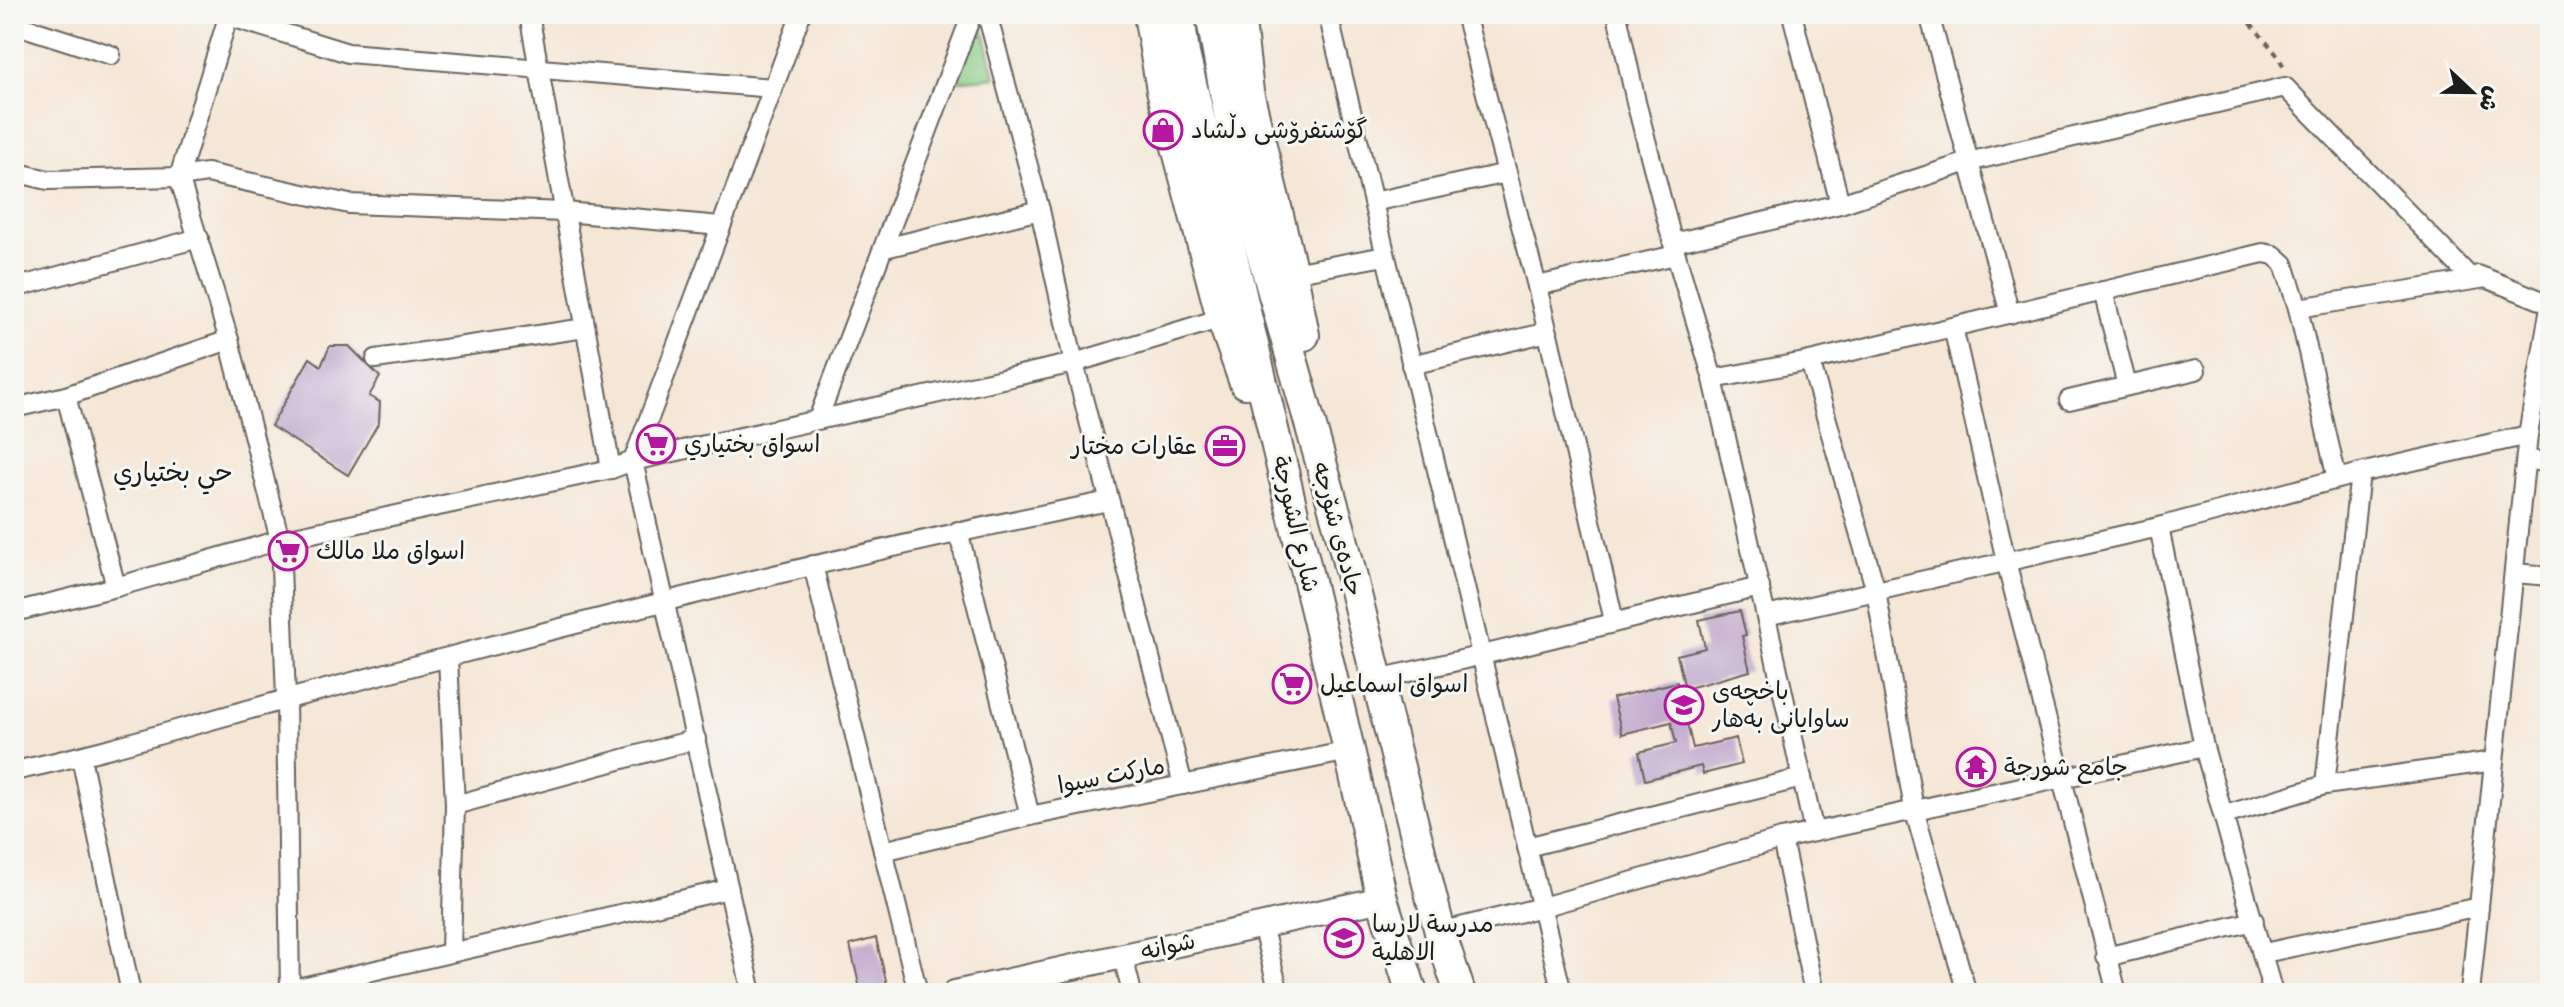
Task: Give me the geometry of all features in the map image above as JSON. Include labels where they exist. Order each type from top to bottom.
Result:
[{"type":"main road","points":[[1149,14],[1162,90],[1222,318],[1294,516]]},
{"type":"main road","name":"شارع الشورجة","points":[[1179,14],[1184,54],[1382,899],[1412,993]]},
{"type":"main road","name":"جادەی شۆرجە","points":[[1211,14],[1240,174],[1340,530],[1440,932],[1460,993]]},
{"type":"main road","points":[[1239,14],[1248,92],[1292,273],[1340,530]]},
{"type":"main road","points":[[1352,761],[1397,761]]},
{"type":"street","points":[[529,14],[611,469]]},
{"type":"street","points":[[752,993],[633,461],[801,14]]},
{"type":"street","points":[[818,419],[972,14]]},
{"type":"street","points":[[987,14],[1040,210],[1074,363],[1183,785]]},
{"type":"street","points":[[1328,14],[1562,993]]},
{"type":"street","points":[[1465,14],[1537,286],[1614,621]]},
{"type":"street","points":[[1617,14],[1674,249],[1713,379],[1814,832]]},
{"type":"street","points":[[1792,14],[1840,204]]},
{"type":"street","points":[[1929,14],[2010,314]]},
{"type":"street","points":[[729,889],[289,991],[286,699],[280,540],[229,340],[179,177],[229,15],[348,53],[773,88]]},
{"type":"street","points":[[14,24],[111,55]]},
{"type":"street","points":[[1537,286],[1840,204],[1968,162],[2285,87],[2473,275],[2550,306],[2528,435],[2470,993]]},
{"type":"street","points":[[14,172],[48,180],[179,177],[207,173],[349,204],[565,212],[721,226]]},
{"type":"street","points":[[1373,202],[1507,173]]},
{"type":"street","points":[[885,248],[1040,210]]},
{"type":"street","points":[[14,288],[199,238]]},
{"type":"street","points":[[1713,379],[1810,361],[2263,253],[2274,255],[2284,264],[2298,308],[2337,479]]},
{"type":"street","points":[[1292,273],[1385,256]]},
{"type":"street","points":[[2298,308],[2473,275]]},
{"type":"street","points":[[2103,291],[2127,386]]},
{"type":"street","points":[[14,612],[116,587],[280,540],[611,469],[633,461],[1074,363],[1222,318]]},
{"type":"street","points":[[1953,327],[2006,561],[2117,993]]},
{"type":"street","points":[[376,359],[585,328]]},
{"type":"street","points":[[1411,365],[1548,332]]},
{"type":"street","points":[[14,408],[66,396],[229,340]]},
{"type":"street","points":[[1810,361],[1876,591],[1914,809],[1967,993]]},
{"type":"street","points":[[2069,400],[2196,370]]},
{"type":"street","points":[[66,396],[116,587]]},
{"type":"street","points":[[1766,616],[2159,527],[2360,473],[2528,435]]},
{"type":"street","points":[[2526,460],[2550,462]]},
{"type":"street","points":[[2325,785],[2360,473]]},
{"type":"street","points":[[14,771],[81,757],[286,699],[665,601],[958,531],[1109,501]]},
{"type":"street","points":[[2159,527],[2204,747],[2273,993]]},
{"type":"street","points":[[958,531],[1030,816]]},
{"type":"street","points":[[813,565],[918,993]]},
{"type":"street","points":[[2514,573],[2550,576]]},
{"type":"street","points":[[1377,679],[1482,657],[1614,621],[1760,587]]},
{"type":"street","points":[[448,658],[455,805],[451,951]]},
{"type":"street","points":[[455,805],[696,739]]},
{"type":"street","points":[[1440,932],[1542,907],[1782,839],[2204,747]]},
{"type":"street","points":[[81,757],[131,993]]},
{"type":"street","name":"مارکت سیوا","points":[[883,851],[1030,816],[1183,785],[1352,761]]},
{"type":"street","points":[[2225,815],[2325,785],[2494,761]]},
{"type":"street","points":[[1527,847],[1802,778]]},
{"type":"street","points":[[1782,839],[1814,993]]},
{"type":"street","name":"شوانە","points":[[955,993],[1382,899]]},
{"type":"street","points":[[2264,953],[2479,907]]},
{"type":"street","points":[[2106,957],[2254,921]]},
{"type":"street","points":[[1262,925],[1279,993]]},
{"type":"street","points":[[1123,956],[1132,993]]},
{"type":"path","points":[[2243,14],[2285,68],[2288,78],[2285,87]]},
{"type":"green space","points":[[981,19],[995,77],[954,81]]},
{"type":"building","points":[[330,346],[349,346],[380,377],[369,396],[380,402],[379,422],[348,475],[271,426],[310,358],[321,366]]},
{"type":"building","points":[[1740,611],[1750,671],[1685,689],[1677,655],[1705,648],[1699,620]]},
{"type":"building","points":[[1677,682],[1693,748],[1736,738],[1742,764],[1703,774],[1701,766],[1645,780],[1639,752],[1676,743],[1671,722],[1622,734],[1613,698]]},
{"type":"building","points":[[876,938],[888,989],[861,993],[850,945]]},
{"type":"place","name":"گۆشتفرۆشی دڵشاد","points":[[1163,130]]},
{"type":"place","name":"اسواق بختياري","points":[[656,444]]},
{"type":"place","name":"عقارات مختار","points":[[1225,446]]},
{"type":"place","name":"اسواق ملا مالك","points":[[288,551]]},
{"type":"place","name":"اسواق اسماعيل","points":[[1292,684]]},
{"type":"place","name":"باخچەی ساوایانی بەهار","points":[[1684,705]]},
{"type":"place","name":"جامع شورجة","points":[[1976,767]]},
{"type":"place","name":"مدرسة لارسا الاهلية","points":[[1344,938]]},
{"type":"district","name":"حي بختياري","points":[[173,472]]}]
